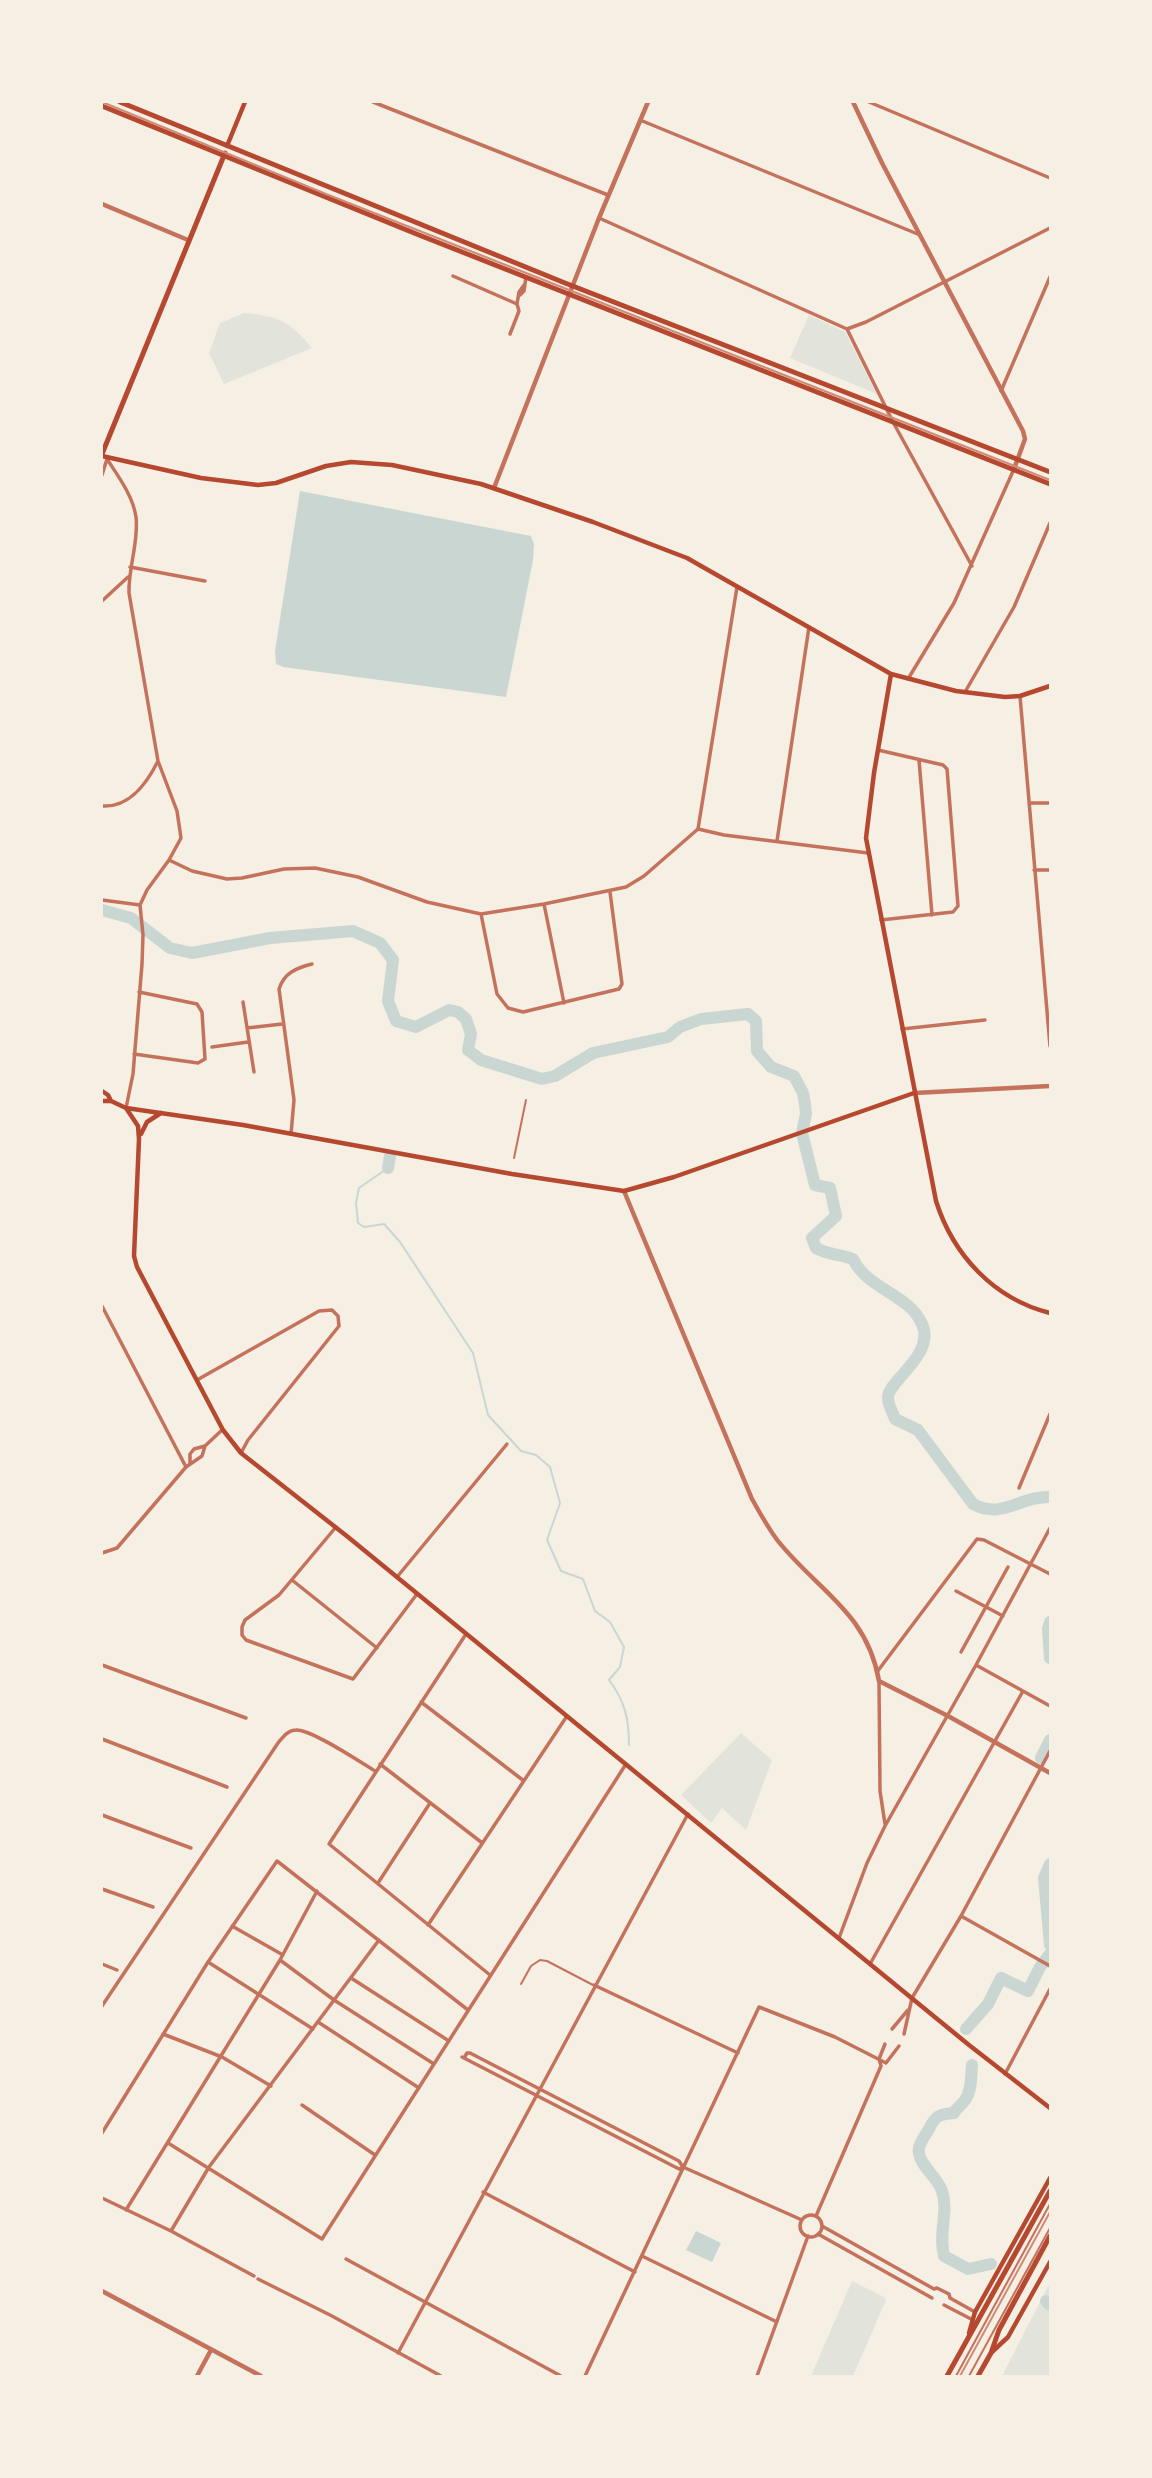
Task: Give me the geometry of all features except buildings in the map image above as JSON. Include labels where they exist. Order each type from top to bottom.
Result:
[{"type":"main road","points":[[120,102],[574,286],[1051,472]]},
{"type":"main road","points":[[245,102],[103,456],[201,478],[258,485],[276,483],[326,466],[351,462],[392,465],[494,488],[678,554],[891,674],[965,692],[1005,697],[1020,696],[1051,686]]},
{"type":"main road","points":[[102,106],[570,295],[1051,484]]},
{"type":"main road","points":[[891,674],[867,821],[868,853],[936,1200],[954,1243],[969,1263],[998,1290],[1027,1306],[1051,1312]]},
{"type":"main road","points":[[905,1097],[912,1083]]},
{"type":"main road","points":[[102,1091],[111,1101]]},
{"type":"main road","points":[[102,1101],[111,1101],[127,1108],[624,1191],[788,1138],[914,1093]]},
{"type":"main road","points":[[127,1108],[138,1126],[139,1139],[134,1256],[144,1281],[223,1430],[241,1453],[336,1527],[1005,2074],[1051,2108]]},
{"type":"main road","points":[[139,1139],[147,1122],[161,1113]]},
{"type":"main road","points":[[979,2321],[975,2312],[1051,2178]]},
{"type":"main road","points":[[947,2376],[1051,2191]]},
{"type":"main road","points":[[978,2376],[991,2353],[997,2329],[1051,2236]]},
{"type":"main road","points":[[991,2353],[1008,2337],[1051,2262]]},
{"type":"street","points":[[373,102],[608,195]]},
{"type":"street","points":[[494,488],[608,195],[648,102]]},
{"type":"street","points":[[853,102],[1025,439],[1019,460],[954,603],[908,679]]},
{"type":"street","points":[[869,102],[1051,178]]},
{"type":"street","points":[[640,120],[920,235]]},
{"type":"street","points":[[102,204],[188,240]]},
{"type":"street","points":[[599,218],[847,329],[893,422],[972,566]]},
{"type":"street","points":[[847,329],[1051,228]]},
{"type":"street","points":[[453,276],[516,304]]},
{"type":"street","points":[[510,334],[519,312],[516,304],[523,294],[526,277]]},
{"type":"street","points":[[1002,391],[1051,277]]},
{"type":"street","points":[[102,475],[103,456]]},
{"type":"street","points":[[103,456],[125,488],[136,518],[128,577],[129,593],[158,761],[177,811],[181,838],[140,905],[144,935],[127,1108]]},
{"type":"street","points":[[965,692],[1014,607],[1051,523]]},
{"type":"street","points":[[130,567],[205,581]]},
{"type":"street","points":[[102,601],[128,577]]},
{"type":"street","points":[[169,860],[192,871],[227,879],[284,869],[315,868],[358,877],[427,902],[481,914],[626,887],[644,876],[698,829],[737,587]]},
{"type":"street","points":[[777,841],[809,627]]},
{"type":"street","points":[[1020,696],[1051,1046]]},
{"type":"street","points":[[878,750],[943,765],[947,769],[957,910],[881,920]]},
{"type":"street","points":[[919,760],[932,915]]},
{"type":"street","points":[[102,806],[114,806],[136,794],[158,761]]},
{"type":"street","points":[[1029,803],[1051,803]]},
{"type":"street","points":[[698,829],[724,835],[868,853]]},
{"type":"street","points":[[1034,870],[1051,870]]},
{"type":"street","points":[[481,914],[497,994],[508,1009],[523,1012],[619,989],[622,984],[610,891]]},
{"type":"street","points":[[102,900],[140,905]]},
{"type":"street","points":[[544,904],[564,1003]]},
{"type":"street","points":[[1041,940],[1048,940]]},
{"type":"street","points":[[291,1134],[294,1100],[279,1001],[281,982],[296,968],[312,964]]},
{"type":"street","points":[[134,1054],[198,1063],[205,1059],[200,1007],[193,1002],[139,992]]},
{"type":"street","points":[[243,1002],[254,1072]]},
{"type":"street","points":[[902,1029],[985,1020]]},
{"type":"street","points":[[247,1028],[282,1024]]},
{"type":"street","points":[[212,1046],[248,1042]]},
{"type":"street","points":[[914,1093],[1051,1086]]},
{"type":"street","points":[[624,1191],[752,1499],[778,1541],[860,1627],[873,1656],[879,1681],[880,1791],[885,1826]]},
{"type":"street","points":[[102,1306],[186,1467]]},
{"type":"street","points":[[197,1380],[319,1311],[332,1310],[338,1316],[339,1326],[248,1440],[241,1453]]},
{"type":"street","points":[[1019,1488],[1051,1414]]},
{"type":"street","points":[[190,1463],[190,1454],[194,1449],[205,1446],[223,1430]]},
{"type":"street","points":[[397,1578],[507,1444]]},
{"type":"street","points":[[102,1553],[117,1548],[186,1467],[197,1462],[205,1446]]},
{"type":"street","points":[[336,1527],[279,1595],[245,1620],[242,1635],[246,1640],[349,1679],[357,1676],[416,1594]]},
{"type":"street","points":[[839,1938],[867,1863],[885,1826],[1050,1528]]},
{"type":"street","points":[[877,1672],[977,1539],[984,1539],[1051,1574]]},
{"type":"street","points":[[961,1652],[1008,1566]]},
{"type":"street","points":[[292,1580],[377,1648]]},
{"type":"street","points":[[956,1591],[1003,1616]]},
{"type":"street","points":[[466,1634],[329,1844],[491,1976]]},
{"type":"street","points":[[102,1665],[246,1718]]},
{"type":"street","points":[[976,1665],[1051,1706]]},
{"type":"street","points":[[879,1681],[1051,1773]]},
{"type":"street","points":[[870,1964],[1023,1691]]},
{"type":"street","points":[[421,1702],[524,1781]]},
{"type":"street","points":[[428,1925],[567,1716]]},
{"type":"street","points":[[299,1730],[343,1751],[375,1771]]},
{"type":"street","points":[[102,2006],[278,1743],[289,1731],[307,1730]]},
{"type":"street","points":[[102,1739],[228,1787]]},
{"type":"street","points":[[904,2034],[912,1998],[961,1916],[1051,1751]]},
{"type":"street","points":[[380,1764],[481,1843]]},
{"type":"street","points":[[168,2143],[209,2166],[322,2239],[626,1764]]},
{"type":"street","points":[[377,1884],[430,1803]]},
{"type":"street","points":[[398,2353],[688,1814]]},
{"type":"street","points":[[102,1815],[191,1848]]},
{"type":"street","points":[[102,2133],[208,1962],[277,1861],[468,2010]]},
{"type":"street","points":[[102,1889],[153,1907]]},
{"type":"street","points":[[126,2210],[222,2057],[283,1955],[317,1891]]},
{"type":"street","points":[[961,1916],[1049,1965]]},
{"type":"street","points":[[232,1926],[283,1955]]},
{"type":"street","points":[[171,2231],[209,2166],[379,1940]]},
{"type":"street","points":[[280,1960],[334,2000],[434,2064]]},
{"type":"street","points":[[208,1962],[313,2029]]},
{"type":"street","points":[[102,1964],[117,1970]]},
{"type":"street","points":[[351,1978],[449,2041]]},
{"type":"street","points":[[594,1985],[738,2053]]},
{"type":"street","points":[[1005,2074],[1051,1989]]},
{"type":"street","points":[[584,2376],[759,2007],[835,2037],[879,2059],[883,2064]]},
{"type":"street","points":[[892,2029],[909,2008]]},
{"type":"street","points":[[318,2022],[419,2088]]},
{"type":"street","points":[[163,2034],[222,2057],[271,2086]]},
{"type":"street","points":[[879,2059],[885,2044]]},
{"type":"street","points":[[816,2217],[883,2064],[899,2046]]},
{"type":"street","points":[[684,2167],[679,2169],[463,2057],[470,2053],[679,2161],[684,2167],[802,2220]]},
{"type":"street","points":[[302,2105],[375,2155]]},
{"type":"street","points":[[483,2192],[635,2272]]},
{"type":"street","points":[[102,2198],[171,2231],[441,2376]]},
{"type":"street","points":[[802,2220],[810,2215],[816,2217],[822,2226],[949,2294],[950,2298],[975,2312]]},
{"type":"street","points":[[802,2220],[801,2230],[808,2236]]},
{"type":"street","points":[[818,2234],[822,2226]]},
{"type":"street","points":[[808,2236],[818,2234],[932,2298]]},
{"type":"street","points":[[757,2376],[808,2236]]},
{"type":"street","points":[[867,2262],[872,2254]]},
{"type":"street","points":[[642,2256],[777,2322]]},
{"type":"street","points":[[346,2259],[559,2376]]},
{"type":"street","points":[[913,2287],[917,2279]]},
{"type":"street","points":[[102,2291],[261,2376]]},
{"type":"street","points":[[944,2305],[979,2321]]},
{"type":"street","points":[[197,2376],[211,2350]]},
{"type":"lane","points":[[514,1158],[526,1100]]},
{"type":"lane","points":[[521,1984],[531,1966],[540,1959],[594,1985]]},
{"type":"lane","points":[[956,2376],[979,2321],[1051,2204]]},
{"type":"lane","points":[[969,2376],[1051,2228]]},
{"type":"shaded area","points":[[244,313],[275,318],[290,326],[312,348],[224,384],[209,353],[220,323]]},
{"type":"shaded area","points":[[809,315],[845,332],[877,394],[790,358]]},
{"type":"shaded area","points":[[300,491],[531,536],[534,544],[533,560],[506,697],[276,664],[275,651]]},
{"type":"shaded area","points":[[741,1733],[772,1760],[746,1830],[722,1808],[711,1823],[681,1795]]},
{"type":"shaded area","points":[[696,2231],[721,2243],[712,2262],[686,2250]]},
{"type":"shaded area","points":[[852,2281],[886,2300],[853,2376],[811,2376]]},
{"type":"shaded area","points":[[1048,2286],[1050,2376],[1002,2376]]},
{"type":"waterway","points":[[102,910],[131,918],[170,948],[192,953],[270,938],[353,931],[380,943],[393,960],[388,1001],[396,1021],[416,1027],[449,1010],[458,1012],[466,1019],[471,1034],[468,1050],[481,1060],[542,1079],[555,1076],[593,1053],[668,1037],[680,1027],[701,1019],[748,1014],[756,1021],[757,1051],[771,1067],[794,1076],[803,1093],[806,1114],[802,1133],[815,1185],[830,1188],[836,1216],[812,1238],[816,1248],[853,1259],[868,1278],[908,1305],[922,1324],[925,1335],[917,1357],[890,1391],[888,1398],[895,1419],[918,1430],[973,1504],[993,1510],[1050,1497]]},
{"type":"waterway","points":[[388,1168],[390,1156]]},
{"type":"waterway","points":[[388,1168],[359,1188],[356,1203],[358,1223],[364,1227],[384,1224],[400,1242],[473,1353],[488,1415],[521,1451],[536,1455],[550,1467],[560,1503],[547,1540],[561,1571],[583,1579],[595,1611],[610,1622],[624,1647],[620,1667],[609,1680],[625,1711],[629,1745]]},
{"type":"waterway","points":[[1050,1622],[1050,1658]]},
{"type":"waterway","points":[[1041,1758],[1050,1740]]},
{"type":"waterway","points":[[1050,1864],[1044,1878],[1050,1945]]},
{"type":"waterway","points":[[966,2029],[988,2004],[1001,1978],[1028,1991],[1050,1954]]},
{"type":"waterway","points":[[972,2065],[971,2083],[964,2102],[954,2113],[938,2116],[933,2121],[921,2143],[919,2154],[936,2180],[944,2199],[944,2256],[968,2269],[991,2264]]},
{"type":"waterway","points":[[1046,2301],[1050,2305]]},
{"type":"tram line","points":[[960,2376],[1050,2212]]},
{"type":"railway","points":[[102,102],[326,194],[1050,480]]}]
